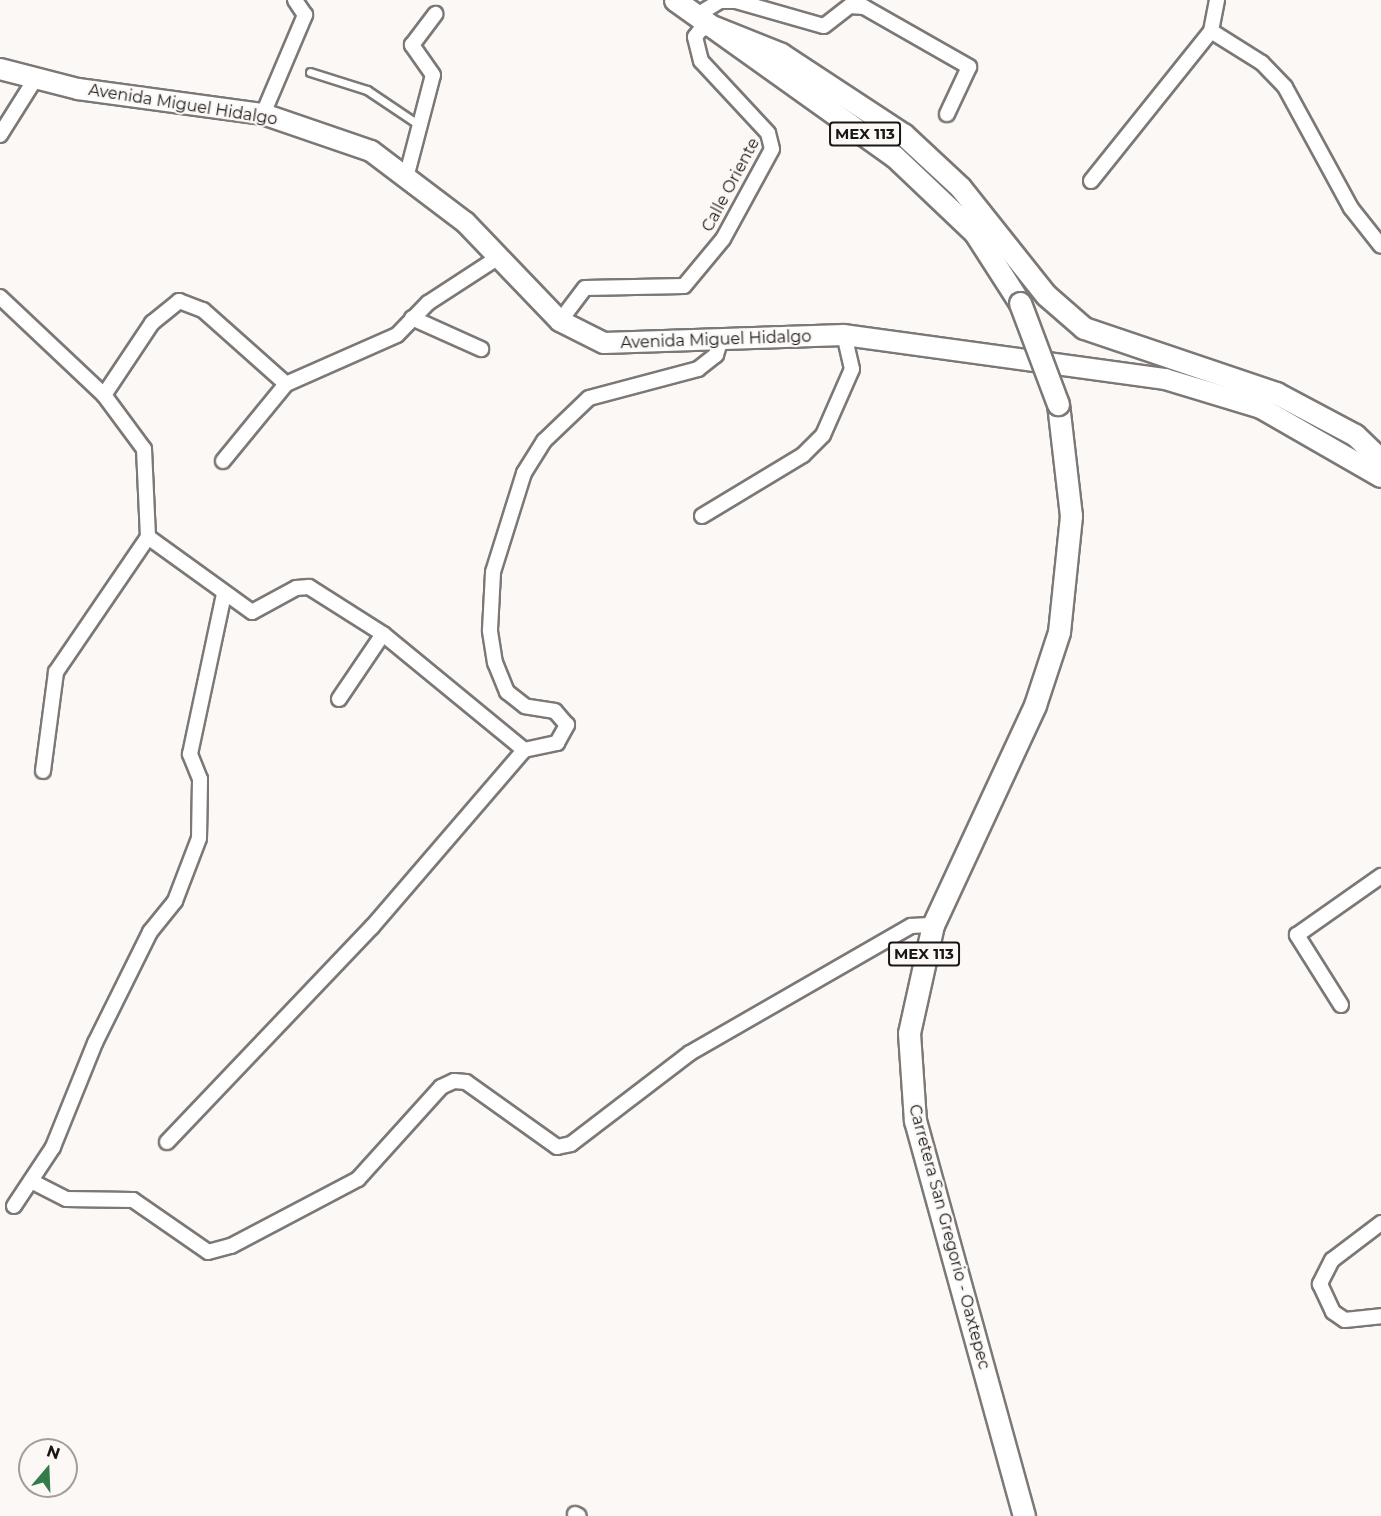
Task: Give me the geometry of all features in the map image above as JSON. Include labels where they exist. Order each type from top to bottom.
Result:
[{"type":"main road","name":"Carretera San Gregorio - Oaxtepec","points":[[675,0],[894,156],[975,233],[1020,303],[1058,404],[1071,516],[1059,632],[1035,705],[933,925],[909,1033],[915,1121],[1024,1516]]},
{"type":"main road","points":[[705,21],[781,54],[903,134],[960,187],[1046,296],[1084,328],[1276,393],[1355,435],[1381,460]]},
{"type":"main road","name":"Avenida Miguel Hidalgo","points":[[0,69],[34,81],[263,114],[371,151],[407,174],[500,256],[560,321],[585,337],[615,344],[844,335],[1209,390],[1290,422],[1381,477]]},
{"type":"street","points":[[263,114],[305,15],[295,0]]},
{"type":"street","points":[[1092,181],[1211,30],[1216,0]]},
{"type":"street","points":[[705,21],[720,1],[764,4],[824,26],[856,4],[964,64],[968,78],[947,114]]},
{"type":"street","points":[[407,174],[432,68],[414,55],[412,45],[435,14]]},
{"type":"street","name":"Calle Oriente","points":[[560,321],[585,288],[684,286],[723,239],[772,149],[768,133],[701,61],[695,37],[705,21]]},
{"type":"street","points":[[1211,30],[1262,63],[1285,87],[1351,208],[1381,246]]},
{"type":"street","points":[[0,135],[34,81]]},
{"type":"street","points":[[223,461],[286,384],[397,335],[412,318],[500,256]]},
{"type":"street","points":[[0,297],[104,395],[144,449],[147,537],[56,672],[43,771]]},
{"type":"street","points":[[104,395],[152,323],[178,301],[203,310],[286,384]]},
{"type":"street","points":[[412,318],[481,349]]},
{"type":"street","points":[[702,516],[803,455],[823,435],[852,369],[844,335]]},
{"type":"street","points":[[167,1142],[372,927],[524,750],[557,742],[567,725],[555,711],[525,706],[507,692],[495,663],[490,630],[492,572],[524,473],[544,441],[590,398],[698,369],[716,355],[721,339]]},
{"type":"street","points":[[147,537],[252,612],[296,588],[309,587],[383,634],[524,750]]},
{"type":"street","points":[[14,1206],[53,1147],[95,1043],[150,932],[175,901],[199,838],[200,779],[190,754],[224,594]]},
{"type":"street","points":[[339,699],[383,634]]},
{"type":"street","points":[[1341,1005],[1297,935],[1381,876]]},
{"type":"street","points":[[32,1181],[66,1199],[133,1200],[208,1252],[231,1246],[358,1179],[441,1087],[454,1081],[466,1082],[557,1147],[571,1144],[690,1053],[911,926],[933,925]]},
{"type":"street","points":[[1381,1223],[1332,1260],[1320,1284],[1333,1312],[1345,1320],[1381,1316]]},
{"type":"lane","points":[[310,72],[367,90],[419,125]]}]
